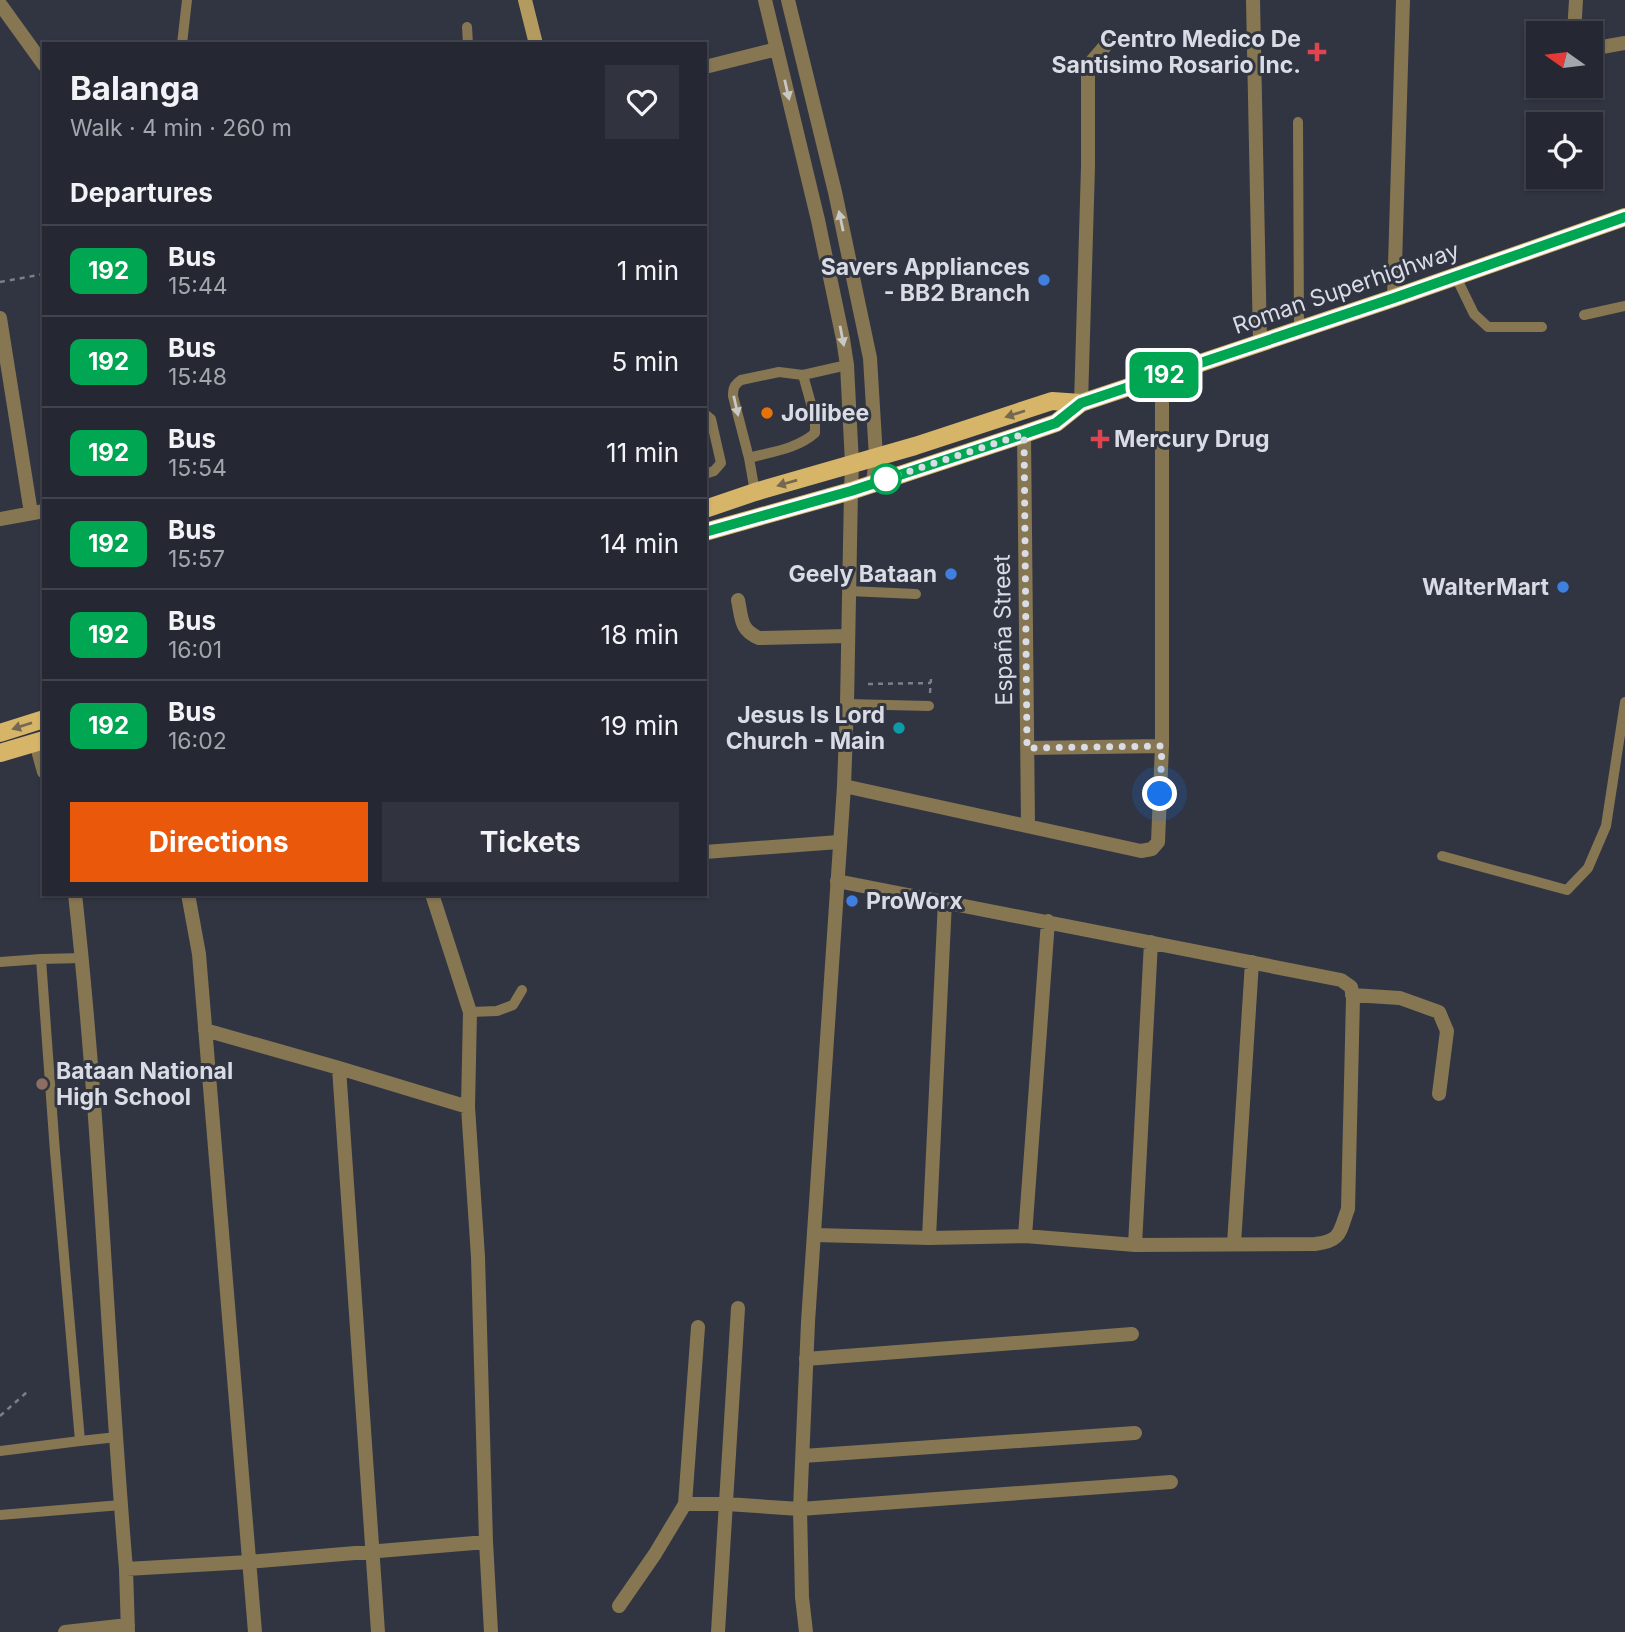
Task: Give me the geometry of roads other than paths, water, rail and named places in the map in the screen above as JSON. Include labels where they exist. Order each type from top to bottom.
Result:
[{"type":"main road","points":[[526,0],[536,42]]},
{"type":"main road","name":"Roman Superhighway","points":[[707,531],[851,491],[1024,434],[1056,423],[1081,403],[1625,217]]},
{"type":"main road","name":"Roman Superhighway","points":[[707,508],[915,446],[1052,401],[1081,403]]},
{"type":"main road","points":[[0,733],[42,720]]},
{"type":"main road","points":[[0,753],[40,741]]},
{"type":"street","points":[[765,0],[818,220],[843,339],[847,365],[852,464],[844,786],[806,1359],[800,1509],[802,1597],[806,1632]]},
{"type":"street","points":[[788,0],[835,192],[870,358],[876,457],[873,483]]},
{"type":"street","points":[[1253,0],[1260,342]]},
{"type":"street","points":[[1394,298],[1404,0]]},
{"type":"street","points":[[1575,21],[1576,0]]},
{"type":"street","points":[[0,4],[42,62]]},
{"type":"street","points":[[1603,47],[1625,43]]},
{"type":"street","points":[[1081,403],[1088,74],[1093,60],[1107,45]]},
{"type":"street","points":[[707,66],[777,49]]},
{"type":"street","points":[[0,318],[38,512],[0,519]]},
{"type":"street","points":[[847,365],[870,358]]},
{"type":"street","points":[[844,786],[1141,851],[1152,849],[1158,842],[1162,746],[1162,376]]},
{"type":"street","name":"España Street","points":[[1024,434],[1028,825]]},
{"type":"street","points":[[738,600],[748,634],[759,638],[848,636]]},
{"type":"street","points":[[1027,748],[1162,746]]},
{"type":"street","points":[[707,852],[839,842]]},
{"type":"street","points":[[814,1235],[929,1238],[1025,1236],[1135,1245],[1315,1244],[1331,1242],[1338,1235],[1348,1209],[1352,995],[1351,987],[1341,980],[837,881]]},
{"type":"street","points":[[65,1632],[128,1629],[117,1437],[75,896]]},
{"type":"street","points":[[188,896],[198,954],[205,1030],[255,1632]]},
{"type":"street","points":[[433,896],[470,1012],[468,1107],[478,1257],[491,1632]]},
{"type":"street","points":[[929,1238],[945,901]]},
{"type":"street","points":[[1025,1236],[1048,921]]},
{"type":"street","points":[[1135,1245],[1151,942]]},
{"type":"street","points":[[1234,1244],[1252,962]]},
{"type":"street","points":[[1352,995],[1401,998],[1439,1012],[1447,1031],[1439,1094]]},
{"type":"street","points":[[205,1030],[468,1107]]},
{"type":"street","points":[[339,1068],[378,1632]]},
{"type":"street","points":[[718,1632],[738,1308]]},
{"type":"street","points":[[619,1606],[685,1504],[698,1327]]},
{"type":"street","points":[[806,1359],[1132,1334]]},
{"type":"street","points":[[803,1456],[1135,1433]]},
{"type":"street","points":[[685,1504],[800,1509],[1171,1482]]},
{"type":"street","points":[[126,1569],[249,1562],[486,1542]]},
{"type":"lane","points":[[182,42],[187,0]]},
{"type":"lane","points":[[467,27],[468,42]]},
{"type":"lane","points":[[1298,122],[1299,330]]},
{"type":"lane","points":[[1456,276],[1474,314],[1488,327],[1542,327]]},
{"type":"lane","points":[[1584,315],[1625,306]]},
{"type":"lane","points":[[755,492],[733,396],[736,384],[741,380],[779,372],[803,375],[847,365]]},
{"type":"lane","points":[[748,458],[797,445],[814,433],[816,418],[803,375]]},
{"type":"lane","points":[[707,416],[711,419],[722,463],[707,473]]},
{"type":"lane","points":[[849,591],[916,594]]},
{"type":"lane","points":[[1442,856],[1567,890],[1588,868],[1606,827],[1625,702]]},
{"type":"lane","points":[[847,704],[929,706]]},
{"type":"lane","points":[[0,962],[82,958]]},
{"type":"lane","points":[[41,959],[80,1441]]},
{"type":"lane","points":[[470,1012],[497,1011],[513,1004],[522,990]]},
{"type":"lane","points":[[0,1451],[117,1437]]},
{"type":"lane","points":[[0,1515],[121,1505]]},
{"type":"place","name":"Centro Medico De Santisimo Rosario Inc.","points":[[1317,52]]},
{"type":"place","name":"Savers Appliances - BB2 Branch","points":[[1044,280]]},
{"type":"place","name":"Jollibee","points":[[767,413]]},
{"type":"place","name":"Mercury Drug","points":[[1100,439]]},
{"type":"place","name":"Geely Bataan","points":[[951,574]]},
{"type":"place","name":"WalterMart","points":[[1563,587]]},
{"type":"place","name":"Jesus Is Lord Church - Main","points":[[899,728]]},
{"type":"place","name":"ProWorx","points":[[852,901]]},
{"type":"place","name":"Bataan National High School","points":[[42,1084]]}]
